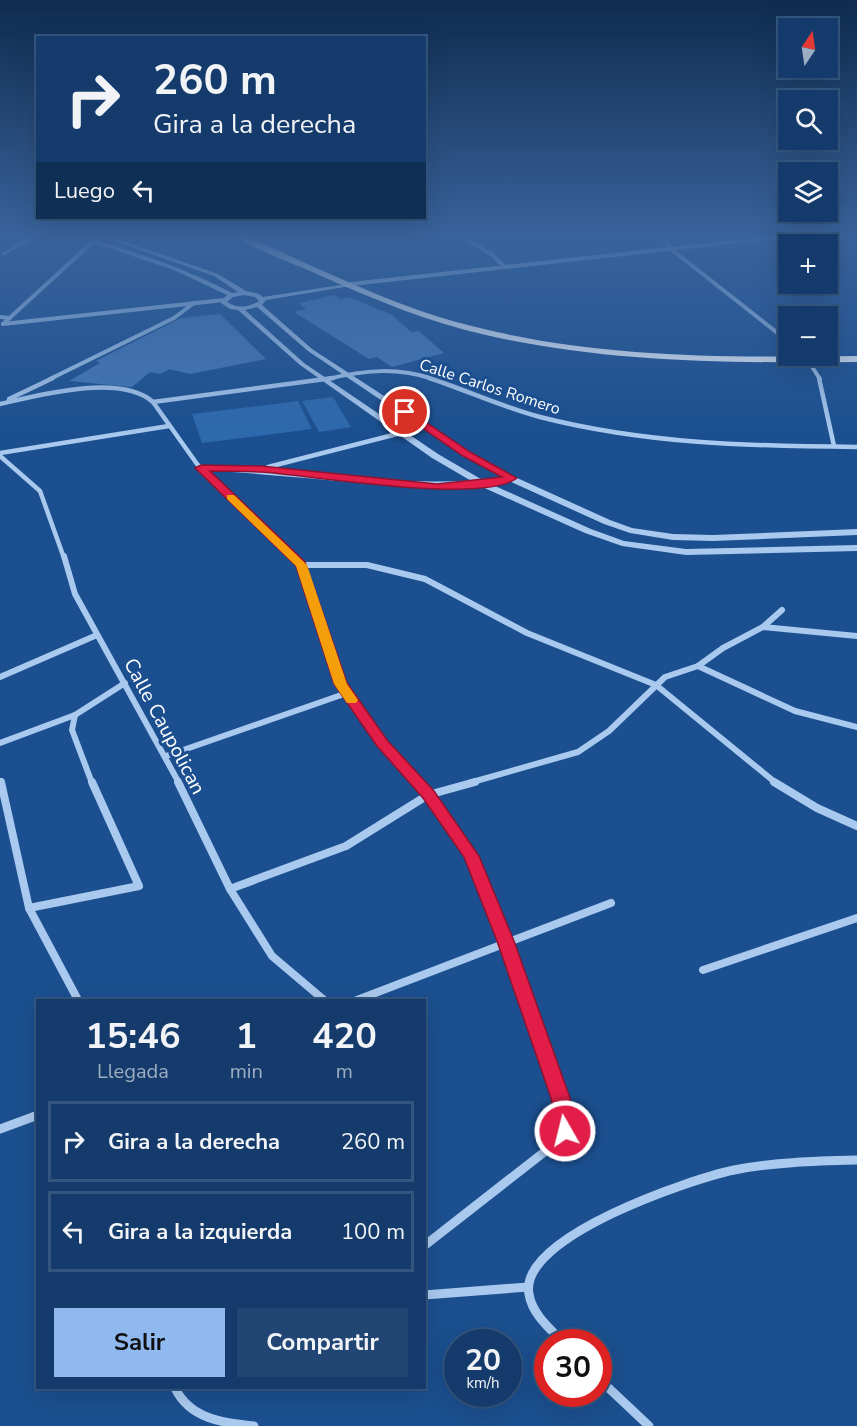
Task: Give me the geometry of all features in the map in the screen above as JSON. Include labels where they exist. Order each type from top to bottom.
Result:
[{"type":"main road","points":[[391,304],[434,318],[537,343],[646,356],[778,358]]},
{"type":"main road","points":[[838,359],[857,359]]},
{"type":"street","points":[[1,325],[26,304]]},
{"type":"street","points":[[1,325],[189,304]]},
{"type":"street","points":[[0,403],[174,318],[193,304]]},
{"type":"street","points":[[226,304],[239,308],[324,380],[401,433],[483,484],[588,531],[622,543],[656,549],[713,554],[857,548]]},
{"type":"street","points":[[239,308],[251,304]]},
{"type":"street","points":[[264,304],[309,350],[344,374],[373,389],[466,454],[607,522],[655,534],[713,538],[857,532]]},
{"type":"street","points":[[740,304],[778,333]]},
{"type":"street","points":[[0,317],[10,318]]},
{"type":"street","points":[[813,366],[821,380],[834,446]]},
{"type":"street","name":"Calle Carlos Romero","points":[[153,402],[324,380],[344,374],[389,370],[419,374],[550,419],[660,440],[755,448],[857,447]]},
{"type":"street","points":[[0,403],[54,392],[110,389],[134,390],[153,402],[201,468],[301,565],[340,684],[382,743],[428,795],[471,856],[506,941],[560,1098],[565,1131],[543,1153],[426,1244]]},
{"type":"street","points":[[0,454],[169,426]]},
{"type":"street","points":[[261,469],[401,433]]},
{"type":"street","name":"Calle Caupolican","points":[[0,454],[3,462],[40,491],[56,529],[75,594],[166,756],[230,889],[272,956],[323,999]]},
{"type":"street","points":[[201,468],[261,469],[437,487],[483,484],[512,478]]},
{"type":"street","points":[[301,565],[367,565],[425,579],[527,633],[656,685],[768,778],[817,808],[855,823],[857,826]]},
{"type":"street","points":[[230,889],[346,846],[428,795],[578,752],[609,731],[664,677],[698,666],[723,648],[763,627],[782,610]]},
{"type":"street","points":[[763,627],[857,636]]},
{"type":"street","points":[[0,677],[97,635]]},
{"type":"street","points":[[698,666],[793,712],[830,723],[857,727]]},
{"type":"street","points":[[0,743],[75,715],[125,683]]},
{"type":"street","points":[[166,756],[347,693]]},
{"type":"street","points":[[29,908],[139,886],[98,798],[72,730],[75,715]]},
{"type":"street","points":[[1,782],[29,908],[77,999]]},
{"type":"street","points":[[360,999],[506,941],[611,903]]},
{"type":"street","points":[[703,970],[857,918]]},
{"type":"street","points":[[0,1130],[36,1116]]},
{"type":"street","points":[[552,1329],[533,1308],[528,1287],[533,1271],[543,1257],[578,1229],[672,1189],[732,1171],[810,1161],[857,1160]]},
{"type":"street","points":[[426,1294],[528,1287]]},
{"type":"street","points":[[175,1389],[181,1403],[192,1410],[220,1422],[254,1426]]},
{"type":"street","points":[[612,1391],[649,1426]]},
{"type":"shaded area","points":[[333,397],[351,427],[319,432],[302,401]]},
{"type":"shaded area","points":[[298,401],[312,429],[202,443],[192,414]]},
{"type":"building","points":[[300,304],[365,304],[392,315],[411,332],[419,331],[444,353],[392,367],[377,357],[369,359],[294,312],[306,309]]},
{"type":"building","points":[[220,314],[266,359],[190,374],[169,369],[160,374],[150,372],[132,387],[69,381],[100,363],[96,361],[181,318]]},
{"type":"slow traffic","points":[[231,497],[301,565],[340,684],[351,700]]},
{"type":"route","points":[[405,412],[466,454],[512,478],[483,484],[437,487],[261,469],[201,468],[301,565],[340,684],[382,743],[428,795],[471,856],[506,941],[560,1098],[565,1131]]}]
